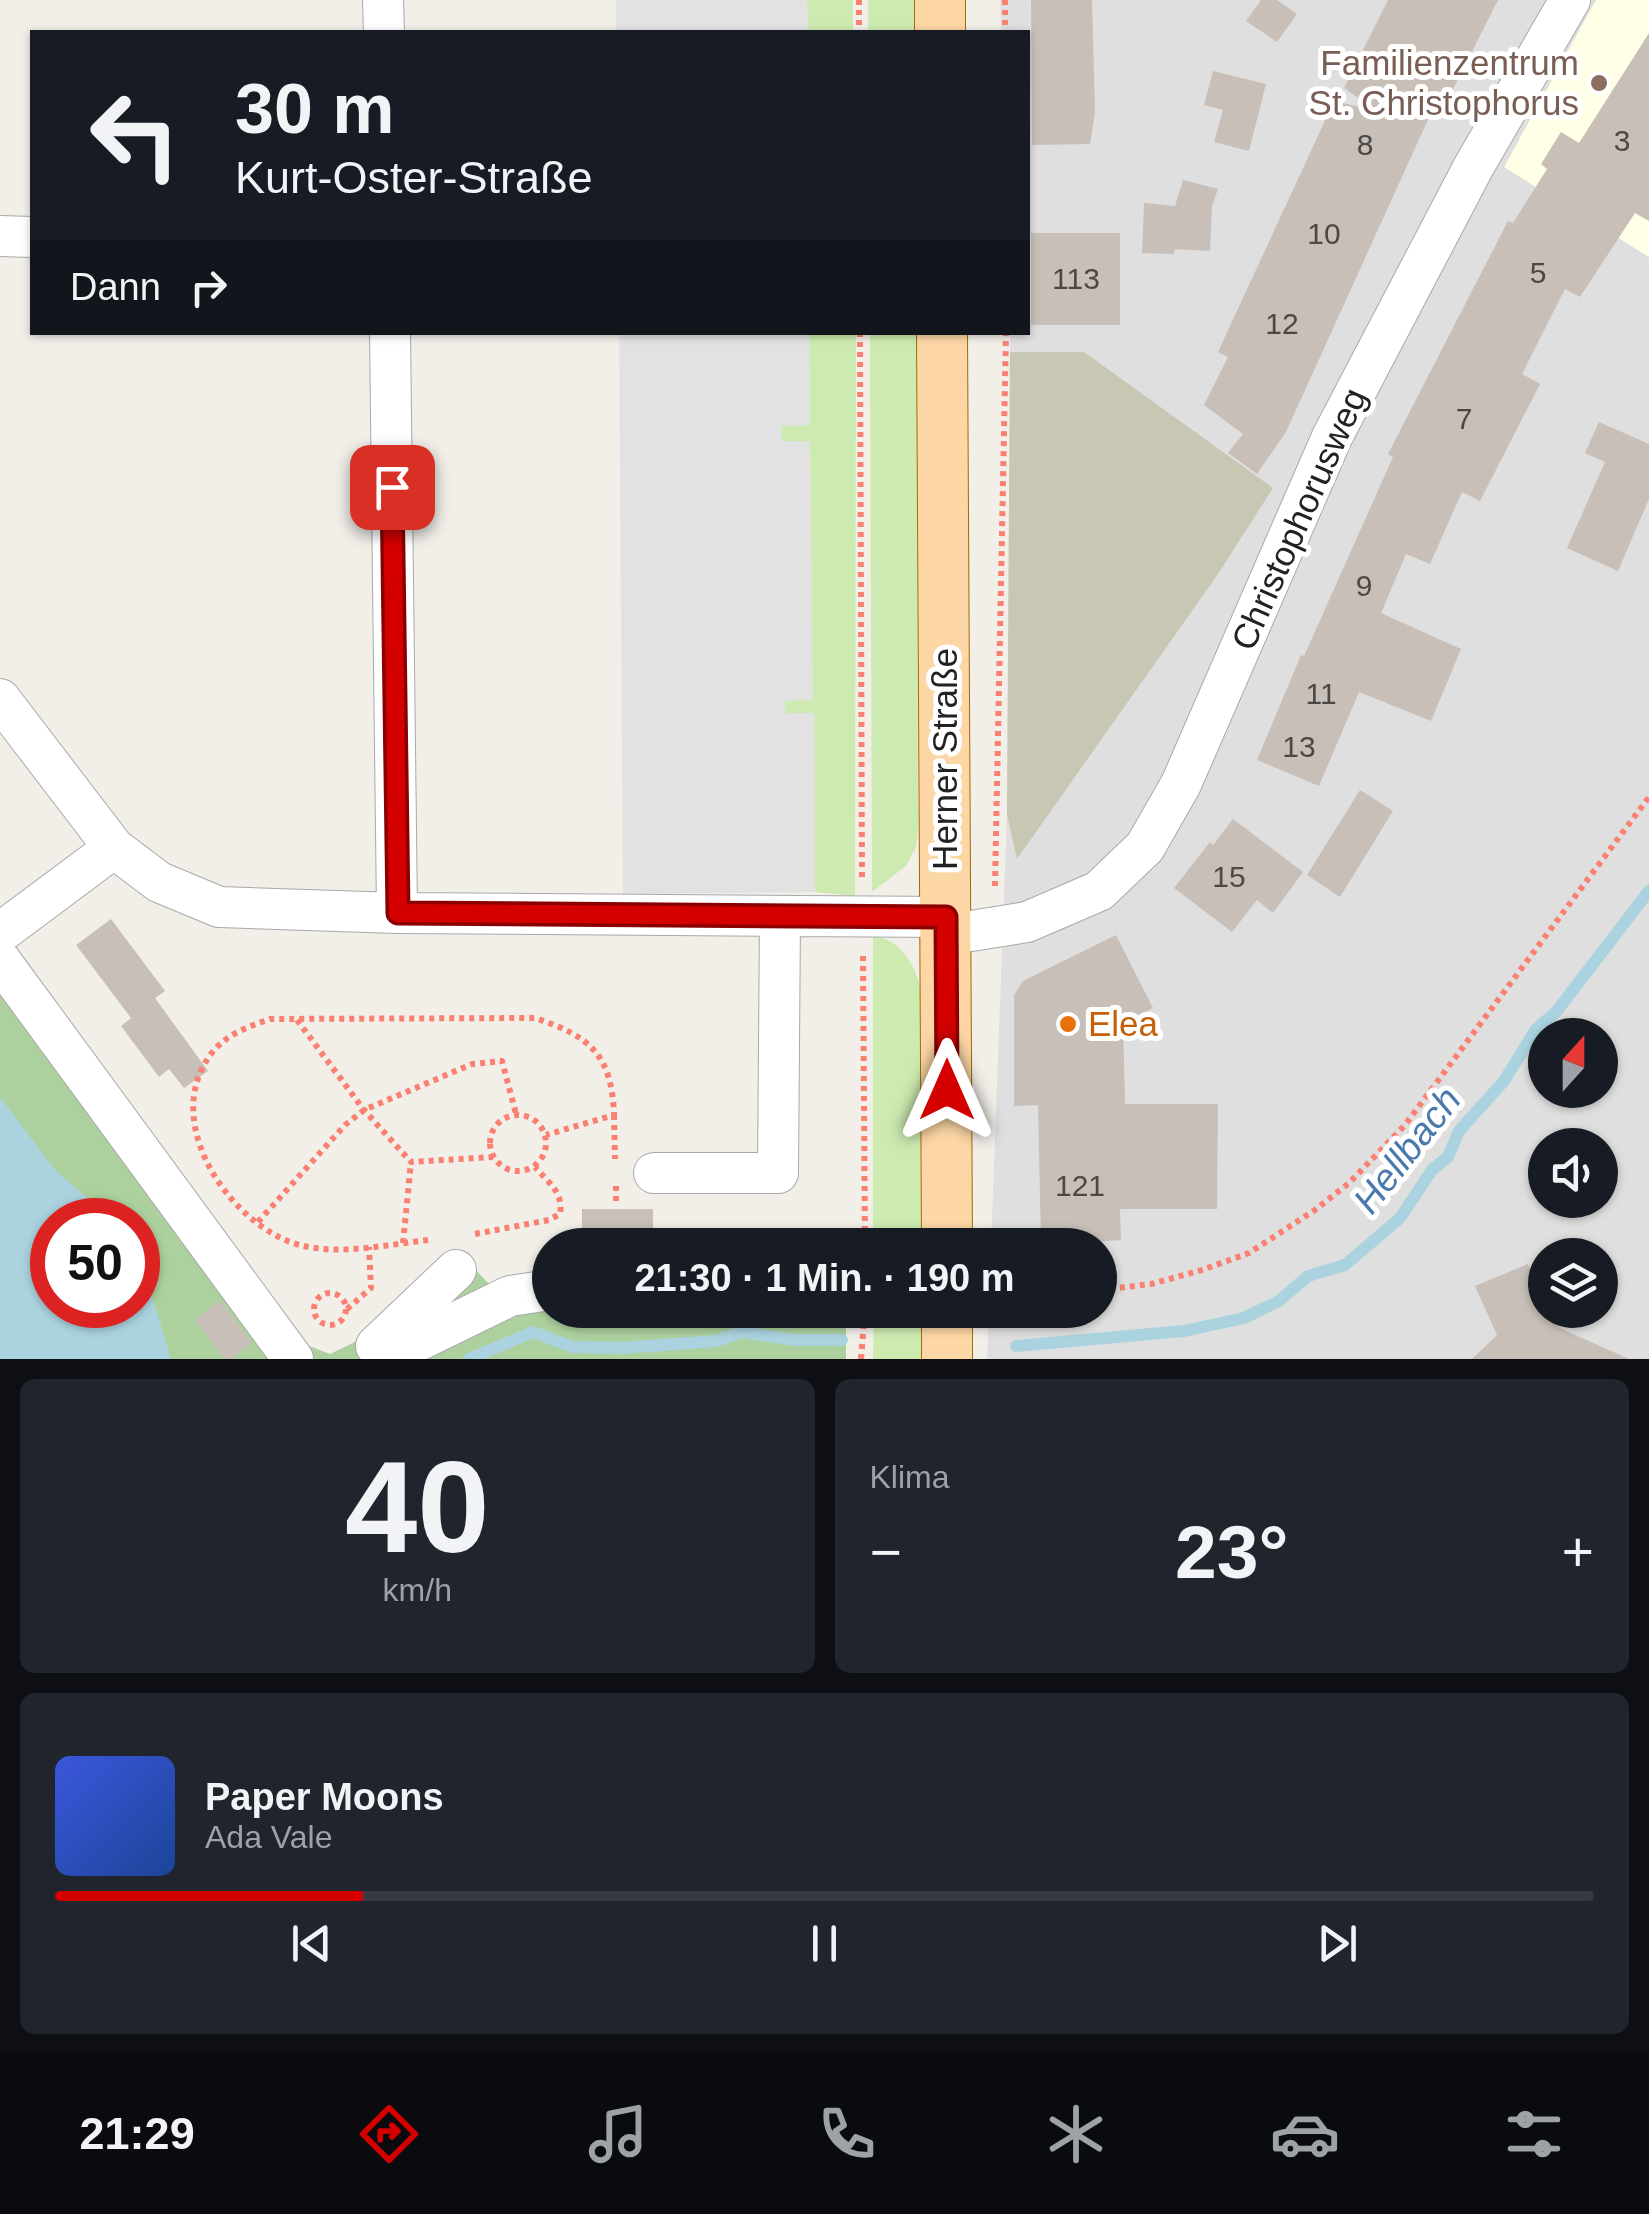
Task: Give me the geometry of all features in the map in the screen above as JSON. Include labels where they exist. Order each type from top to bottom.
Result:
[{"type":"main road","points":[[940,0],[940,30]]},
{"type":"main road","name":"Herner Straße","points":[[942,335],[947,1228]]},
{"type":"main road","points":[[947,1328],[947,1359]]},
{"type":"street","points":[[383,0],[384,30]]},
{"type":"street","name":"Christophorusweg","points":[[0,699],[114,848],[159,882],[219,907],[398,913],[862,916],[946,926],[994,926],[1028,922],[1099,891],[1146,847],[1181,784],[1332,437],[1474,166],[1570,0]]},
{"type":"street","points":[[0,236],[30,236]]},
{"type":"street","points":[[390,335],[398,913]]},
{"type":"street","points":[[0,932],[114,848]]},
{"type":"street","points":[[654,1174],[778,1173],[780,917]]},
{"type":"street","points":[[0,960],[293,1359]]},
{"type":"street","points":[[362,1359],[453,1248]]},
{"type":"street","points":[[381,1359],[510,1296],[532,1293]]},
{"type":"path","points":[[859,0],[859,30]]},
{"type":"path","points":[[1004,0],[1005,30]]},
{"type":"path","points":[[860,335],[865,1228]]},
{"type":"path","points":[[994,926],[1006,335]]},
{"type":"path","points":[[1117,1288],[1151,1284],[1249,1252],[1349,1183],[1405,1124],[1649,797]]},
{"type":"path","points":[[535,1167],[562,1201],[560,1214],[549,1220],[453,1248],[403,1243],[304,1246],[282,1239],[258,1222],[223,1188],[202,1155],[195,1096],[212,1054],[241,1029],[270,1020],[535,1018],[564,1028],[585,1041],[600,1057],[613,1084],[614,1115],[546,1135]]},
{"type":"path","points":[[296,1019],[364,1110],[411,1162],[403,1243]]},
{"type":"path","points":[[258,1222],[345,1125],[364,1110],[472,1064],[502,1061],[516,1114]]},
{"type":"path","points":[[516,1114],[534,1120],[546,1135],[547,1147],[535,1167],[512,1171],[492,1156],[489,1143],[493,1129],[502,1119],[516,1114]]},
{"type":"path","points":[[411,1162],[492,1156]]},
{"type":"path","points":[[347,1309],[338,1294],[329,1293],[321,1296],[313,1310],[316,1319],[331,1326],[339,1323],[347,1309],[371,1288],[369,1247]]},
{"type":"path","points":[[861,1359],[864,1328]]},
{"type":"shaded area","points":[[616,0],[807,0],[808,30],[616,30]]},
{"type":"shaded area","points":[[1000,0],[1649,0],[1649,1359],[987,1359],[988,1328],[1117,1328],[1117,1228],[992,1228],[1007,815],[1010,335],[1030,335],[1030,30],[1001,30]]},
{"type":"shaded area","name":"Familienzentrum St. Christophorus","points":[[1596,0],[1649,0],[1649,257],[1504,167]]},
{"type":"shaded area","points":[[619,335],[809,335],[810,425],[781,426],[782,441],[810,441],[813,700],[785,701],[785,713],[814,713],[815,892],[623,894]]},
{"type":"shaded area","points":[[1010,352],[1084,352],[1273,488],[1218,574],[1017,859],[1007,815]]},
{"type":"green space","points":[[807,0],[853,0],[853,30],[808,30]]},
{"type":"green space","points":[[868,0],[916,0],[916,30],[868,30]]},
{"type":"green space","points":[[809,335],[856,335],[855,896],[815,892],[814,713],[785,713],[785,700],[812,700],[810,441],[781,441],[781,425],[810,425]]},
{"type":"green space","points":[[870,335],[917,335],[918,828],[916,847],[906,866],[872,892]]},
{"type":"green space","points":[[873,934],[904,953],[920,986],[921,1228],[873,1228]]},
{"type":"green space","points":[[0,955],[309,1346],[330,1354],[353,1343],[457,1250],[491,1286],[532,1303],[532,1328],[846,1328],[846,1359],[0,1359]]},
{"type":"green space","points":[[874,1328],[922,1328],[921,1359],[873,1359]]},
{"type":"water","points":[[0,1097],[55,1170],[87,1198],[30,1198],[30,1328],[160,1328],[160,1322],[171,1359],[0,1359]]},
{"type":"building","points":[[1031,0],[1092,0],[1095,112],[1090,144],[1032,145]]},
{"type":"building","points":[[1261,0],[1277,0],[1297,14],[1277,42],[1246,21]]},
{"type":"building","points":[[1388,0],[1498,0],[1451,93],[1442,89],[1286,432],[1257,474],[1228,453],[1243,434],[1204,405],[1228,357],[1218,352],[1334,101],[1377,111],[1344,88]]},
{"type":"building","points":[[1649,33],[1649,221],[1635,213],[1580,297],[1565,289],[1522,374],[1540,384],[1480,501],[1462,492],[1430,564],[1406,554],[1381,613],[1461,649],[1431,721],[1359,692],[1319,786],[1257,760],[1393,457],[1388,454],[1508,221],[1513,223],[1547,169],[1541,164],[1561,132],[1579,143]]},
{"type":"building","points":[[1213,71],[1266,84],[1249,151],[1214,142],[1223,110],[1204,105]]},
{"type":"building","points":[[1183,180],[1218,189],[1212,206],[1210,251],[1175,249],[1174,254],[1142,253],[1144,203],[1175,206]]},
{"type":"building","points":[[1031,233],[1120,233],[1120,325],[1031,325]]},
{"type":"building","points":[[1599,422],[1649,444],[1649,499],[1618,571],[1567,548],[1605,462],[1585,453]]},
{"type":"building","points":[[1360,790],[1393,811],[1340,897],[1307,875]]},
{"type":"building","points":[[1233,819],[1303,872],[1273,913],[1257,900],[1232,932],[1174,888]]},
{"type":"building","points":[[111,919],[165,991],[155,998],[208,1071],[184,1088],[169,1069],[159,1077],[121,1026],[131,1018],[76,945]]},
{"type":"building","points":[[1116,935],[1153,1008],[1123,1023],[1125,1104],[1218,1104],[1217,1209],[1120,1209],[1121,1240],[1117,1240],[1117,1228],[1041,1228],[1038,1105],[1014,1106],[1014,995],[1023,981]]},
{"type":"building","points":[[582,1209],[653,1209],[653,1228],[582,1228]]},
{"type":"building","points":[[1528,1264],[1528,1328],[1560,1328],[1629,1359],[1472,1359],[1497,1335],[1475,1286]]},
{"type":"building","points":[[220,1300],[252,1343],[231,1359],[225,1359],[195,1320]]},
{"type":"waterway","name":"Hellbach","points":[[1016,1346],[1184,1331],[1244,1318],[1279,1301],[1308,1276],[1345,1265],[1400,1218],[1432,1170],[1448,1157],[1459,1131],[1504,1081],[1536,1029],[1556,1012],[1649,891]]},
{"type":"waterway","name":"Hellbach","points":[[469,1359],[533,1332],[573,1347],[623,1348],[716,1341],[742,1332],[795,1340],[842,1340]]},
{"type":"place","name":"Familienzentrum St. Christophorus","points":[[1599,83]]},
{"type":"place","name":"Elea","points":[[1068,1024]]},
{"type":"route","points":[[392,487],[398,913],[946,917],[947,1090]]}]
